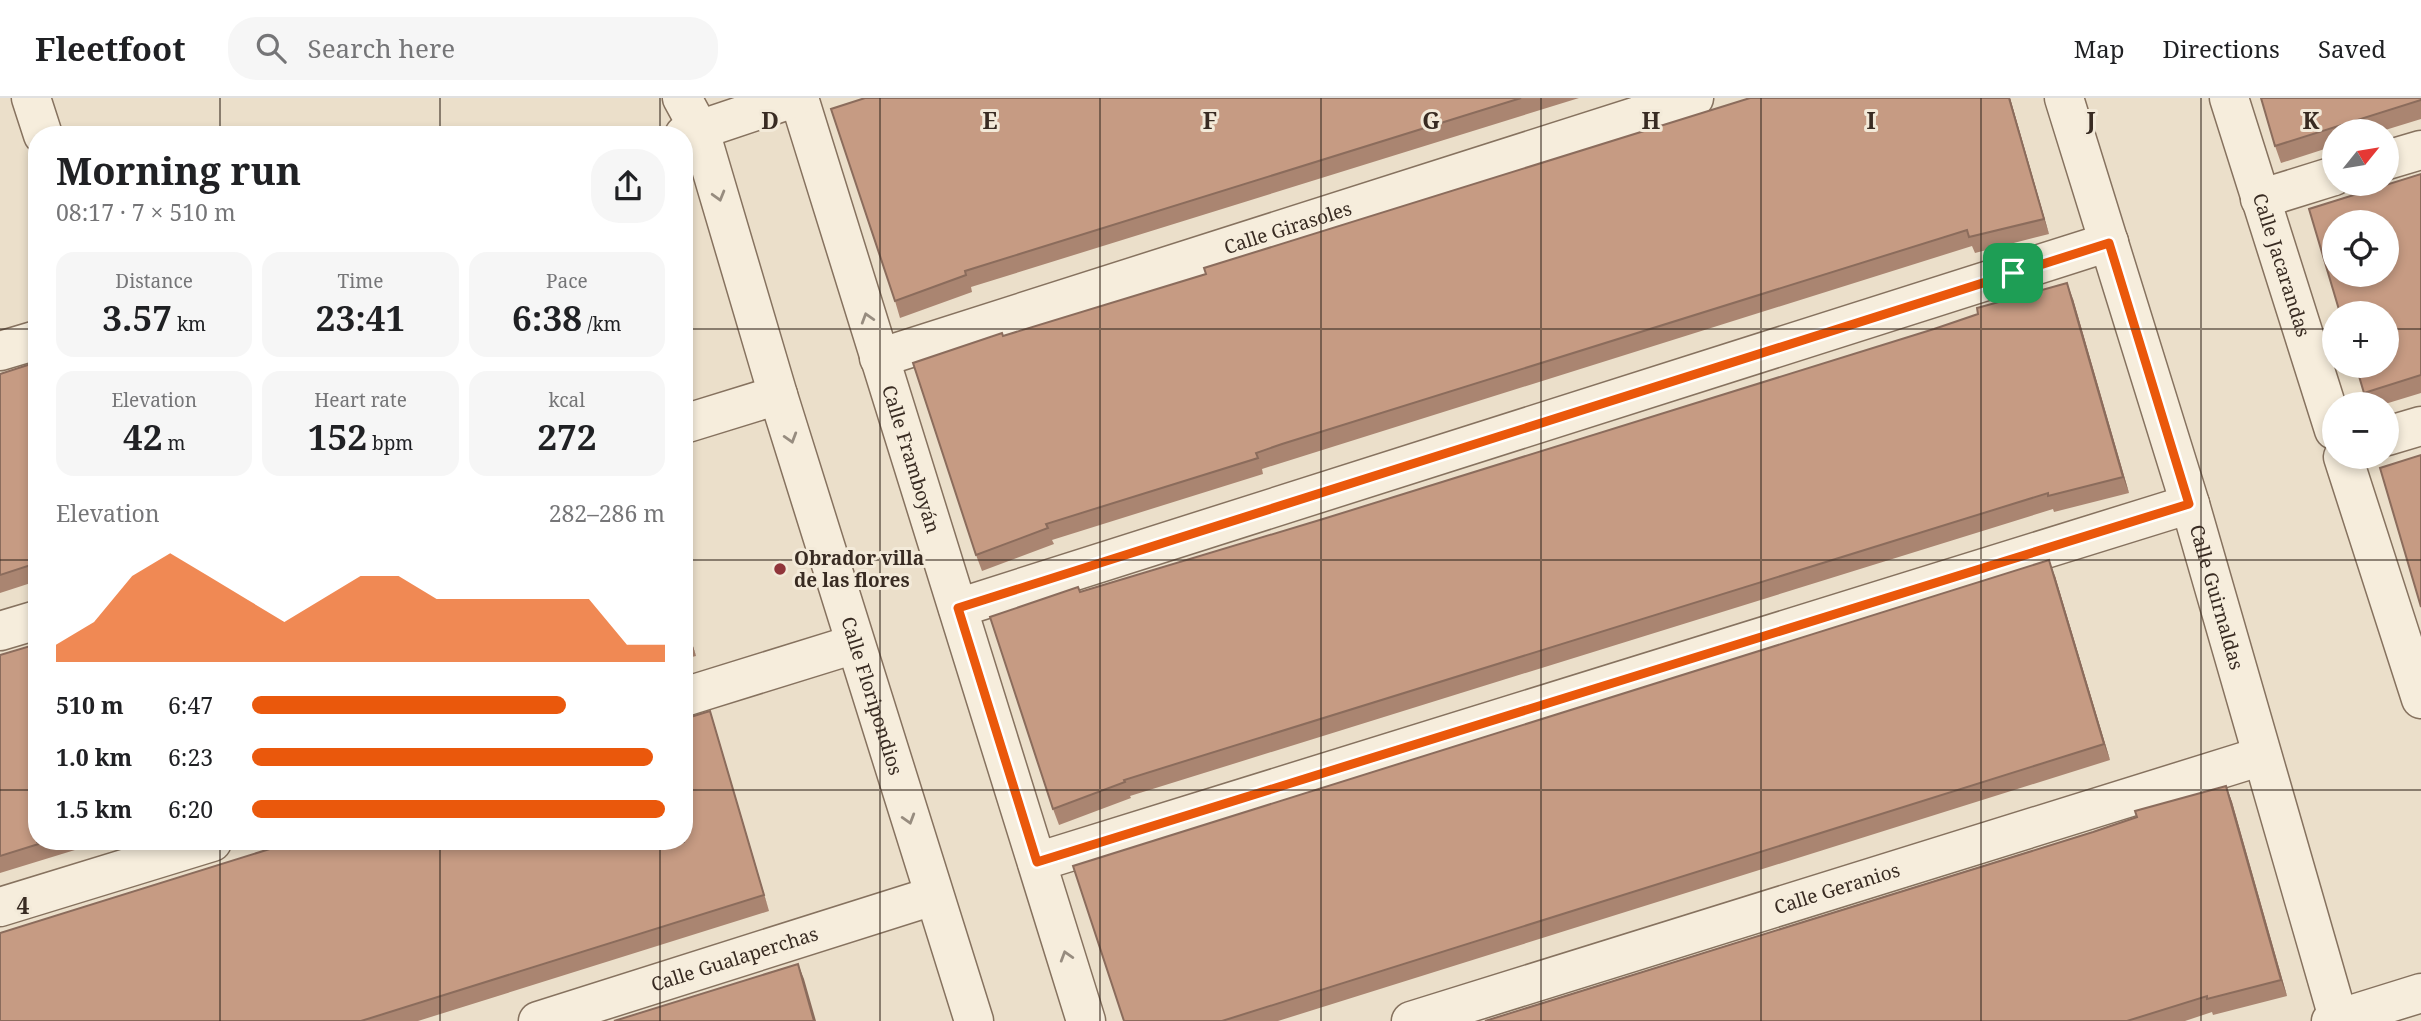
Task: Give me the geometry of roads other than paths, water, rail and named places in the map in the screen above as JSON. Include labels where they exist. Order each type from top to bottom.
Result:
[{"type":"street","points":[[31,98],[40,126]]},
{"type":"street","points":[[689,121],[797,98]]},
{"type":"street","name":"Calle Framboyán","points":[[797,98],[1086,1021]]},
{"type":"street","name":"Calle Girasoles","points":[[879,358],[1694,98]]},
{"type":"street","name":"Calle Guirnaldas","points":[[2064,98],[2189,504],[2336,1020]]},
{"type":"street","name":"Calle Jacarandas","points":[[2229,98],[2322,393]]},
{"type":"street","name":"Calle Floripondios","points":[[693,133],[974,1021]]},
{"type":"street","points":[[2399,156],[2421,150]]},
{"type":"street","points":[[2260,199],[2322,180]]},
{"type":"street","points":[[958,608],[2109,243]]},
{"type":"street","points":[[0,351],[28,343]]},
{"type":"street","points":[[693,421],[778,396]]},
{"type":"street","points":[[2399,432],[2421,426]]},
{"type":"street","points":[[2347,469],[2421,699]]},
{"type":"street","points":[[1037,862],[2189,504]]},
{"type":"street","points":[[0,631],[28,623]]},
{"type":"street","points":[[693,694],[855,644]]},
{"type":"street","name":"Calle Geranios","points":[[1411,1021],[2263,757]]},
{"type":"street","points":[[0,907],[186,850]]},
{"type":"street","name":"Calle Gualaperchas","points":[[538,1021],[933,895]]},
{"type":"street","points":[[2336,1020],[2421,993]]},
{"type":"place","name":"Obrador villa de las flores","points":[[780,569]]}]
